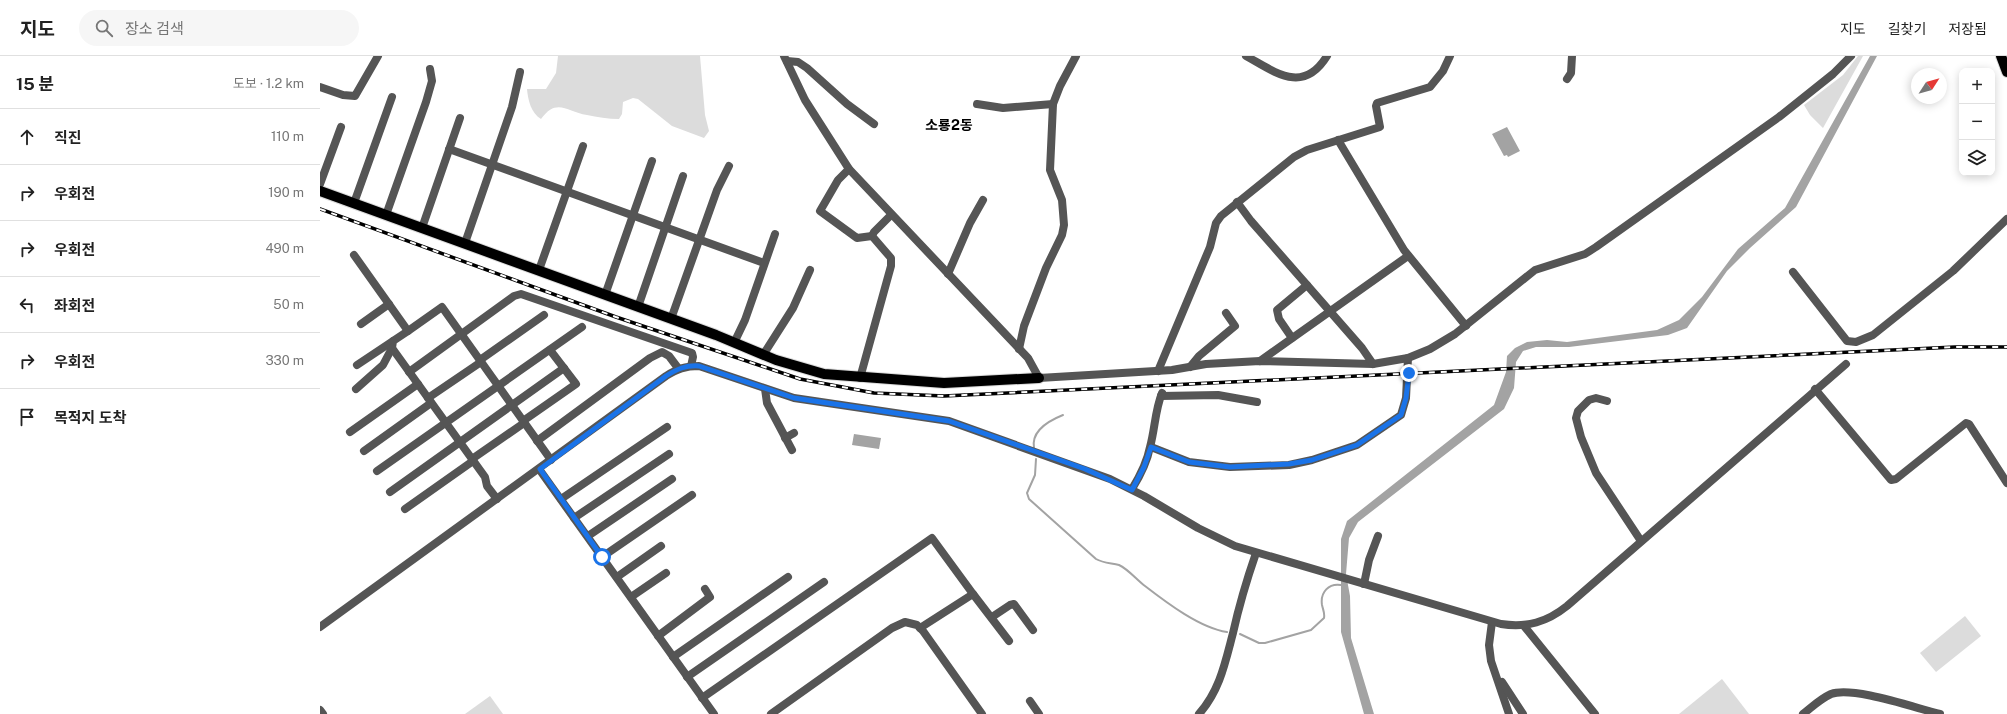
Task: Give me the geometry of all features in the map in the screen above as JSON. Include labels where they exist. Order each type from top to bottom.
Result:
[{"type":"main road","points":[[2001,56],[2007,72]]},
{"type":"main road","points":[[320,191],[734,342],[763,355],[824,374],[860,378],[944,383],[1039,378]]},
{"type":"street","points":[[320,87],[343,95],[355,96],[378,56]]},
{"type":"street","points":[[1019,349],[1024,326],[1046,268],[1062,235],[1064,225],[1062,200],[1050,170],[1053,104],[1060,86],[1076,56]]},
{"type":"street","points":[[1246,56],[1281,76],[1293,78],[1308,74],[1322,64],[1327,56]]},
{"type":"street","points":[[1158,371],[1210,247],[1216,223],[1237,202],[1306,150],[1380,127],[1376,106],[1378,103],[1430,87],[1443,71],[1450,56]]},
{"type":"street","points":[[1567,79],[1571,72],[1572,56]]},
{"type":"street","points":[[786,58],[805,100],[849,169],[1028,358],[1039,378],[1158,371],[1206,364],[1260,361],[1373,364],[1408,358],[1430,350],[1466,326],[1535,270],[1585,254],[1596,247],[1778,117],[1833,74],[1851,56]]},
{"type":"street","points":[[786,58],[798,62],[807,68],[847,104],[874,124]]},
{"type":"street","points":[[386,215],[426,102],[432,81],[430,68]]},
{"type":"street","points":[[465,243],[512,107],[520,72]]},
{"type":"street","points":[[354,203],[392,97]]},
{"type":"street","points":[[977,104],[1004,108],[1053,104]]},
{"type":"street","points":[[422,228],[460,118]]},
{"type":"street","points":[[320,184],[341,127]]},
{"type":"street","points":[[1338,140],[1408,256],[1466,326]]},
{"type":"street","points":[[539,270],[583,146]]},
{"type":"street","points":[[449,150],[764,263]]},
{"type":"street","points":[[605,295],[652,161]]},
{"type":"street","points":[[671,319],[699,240],[729,166]]},
{"type":"street","points":[[849,169],[838,180],[820,211],[857,238],[872,236]]},
{"type":"street","points":[[638,307],[683,176]]},
{"type":"street","points":[[948,274],[970,223],[984,200]]},
{"type":"street","points":[[1237,202],[1362,348],[1373,364]]},
{"type":"street","points":[[872,236],[874,232],[891,215]]},
{"type":"street","points":[[1793,272],[1847,341],[1856,342],[1873,335],[1953,271],[2007,219]]},
{"type":"street","points":[[734,342],[745,320],[764,263],[776,234]]},
{"type":"street","points":[[860,378],[891,266],[891,258],[872,236]]},
{"type":"street","points":[[354,255],[408,331]]},
{"type":"street","points":[[1260,361],[1408,256]]},
{"type":"street","points":[[763,355],[793,308],[810,270]]},
{"type":"street","points":[[1292,338],[1278,319],[1277,310],[1307,285]]},
{"type":"street","points":[[409,372],[514,296],[521,294],[692,353],[693,357],[691,366]]},
{"type":"street","points":[[360,324],[389,304]]},
{"type":"street","points":[[357,365],[393,344],[408,331],[442,307],[551,460]]},
{"type":"street","points":[[1190,367],[1199,356],[1235,326],[1226,313]]},
{"type":"street","points":[[364,451],[481,361],[544,315]]},
{"type":"street","points":[[377,471],[446,424],[582,327]]},
{"type":"street","points":[[393,344],[409,372],[485,477],[487,486],[497,499]]},
{"type":"street","points":[[356,389],[383,365],[393,344]]},
{"type":"street","points":[[406,509],[576,384],[550,350]]},
{"type":"street","points":[[537,441],[650,358],[662,352],[669,356],[678,368]]},
{"type":"street","points":[[1151,447],[1189,462],[1230,467],[1289,464],[1312,460],[1357,445],[1401,415],[1406,398],[1408,358]]},
{"type":"street","points":[[320,627],[678,368],[691,366],[699,366],[794,398],[949,421],[1085,469],[1132,490],[1219,538],[1256,552],[1492,622],[1524,626],[1557,614],[1815,389],[1846,364]]},
{"type":"street","points":[[390,492],[564,368]]},
{"type":"street","points":[[350,432],[418,384]]},
{"type":"street","points":[[765,389],[767,402],[792,450]]},
{"type":"street","points":[[1815,389],[1891,480],[1896,479],[1966,423],[1970,424],[2007,483]]},
{"type":"street","points":[[1132,490],[1144,467],[1151,447],[1161,394],[1218,396],[1257,402]]},
{"type":"street","points":[[1607,401],[1596,398],[1589,400],[1578,411],[1576,418],[1581,437],[1596,473],[1641,541]]},
{"type":"street","points":[[561,499],[666,426]]},
{"type":"street","points":[[785,438],[794,433]]},
{"type":"street","points":[[574,518],[669,454]]},
{"type":"street","points":[[540,469],[714,714]]},
{"type":"street","points":[[588,536],[672,479]]},
{"type":"street","points":[[602,557],[692,495]]},
{"type":"street","points":[[1364,584],[1369,560],[1378,536]]},
{"type":"street","points":[[702,698],[932,538],[1009,641]]},
{"type":"street","points":[[617,577],[661,546]]},
{"type":"street","points":[[1199,714],[1214,694],[1223,673],[1256,552]]},
{"type":"street","points":[[631,597],[666,573]]},
{"type":"street","points":[[673,657],[788,577]]},
{"type":"street","points":[[687,677],[824,582]]},
{"type":"street","points":[[658,636],[710,597],[705,589]]},
{"type":"street","points":[[920,628],[973,594]]},
{"type":"street","points":[[992,617],[1014,604],[1033,630]]},
{"type":"street","points":[[771,714],[899,624],[909,622],[920,628],[982,714]]},
{"type":"street","points":[[1492,622],[1489,645],[1491,661],[1497,675],[1508,714]]},
{"type":"street","points":[[1524,626],[1595,714]]},
{"type":"street","points":[[1497,675],[1523,714]]},
{"type":"street","points":[[1803,714],[1817,702],[1831,694],[1843,692],[1853,692],[1940,714]]},
{"type":"street","points":[[1030,701],[1038,714]]},
{"type":"street","points":[[320,710],[323,714]]},
{"type":"shaded area","points":[[558,56],[700,56],[705,115],[709,131],[704,138],[672,126],[638,99],[633,98],[623,102],[622,114],[619,119],[591,116],[557,107],[547,112],[541,119],[532,110],[527,89],[546,89],[556,73]]},
{"type":"shaded area","points":[[1858,56],[1863,56],[1823,128],[1810,115],[1804,105],[1843,75]]},
{"type":"shaded area","points":[[1870,56],[1877,56],[1796,207],[1750,248],[1727,271],[1687,328],[1668,335],[1569,347],[1536,347],[1523,351],[1516,362],[1514,388],[1504,409],[1358,522],[1349,538],[1346,574],[1350,596],[1351,638],[1374,714],[1364,714],[1341,632],[1341,539],[1347,521],[1494,405],[1506,372],[1507,356],[1515,348],[1527,342],[1547,340],[1567,342],[1657,330],[1679,320],[1702,297],[1738,249],[1785,208]]},
{"type":"shaded area","points":[[1507,127],[1520,151],[1508,157],[1507,155],[1504,156],[1492,134]]},
{"type":"shaded area","points":[[854,434],[881,438],[879,449],[852,445]]},
{"type":"shaded area","points":[[1965,616],[1981,636],[1936,672],[1920,653]]},
{"type":"shaded area","points":[[1722,679],[1749,714],[1679,714]]},
{"type":"shaded area","points":[[490,696],[503,714],[465,714]]},
{"type":"waterway","points":[[1034,448],[1035,437],[1042,427],[1063,415]]},
{"type":"waterway","points":[[1036,459],[1035,475],[1027,493],[1029,499],[1096,559],[1119,565],[1142,584],[1184,614],[1206,626],[1227,632]]},
{"type":"waterway","points":[[1240,634],[1259,643],[1265,643],[1311,630],[1324,618],[1322,605],[1322,596],[1324,592],[1333,585],[1341,585]]},
{"type":"railway","points":[[320,209],[616,317],[800,379],[874,393],[944,396],[1955,347],[2007,347]]},
{"type":"district","name":"소룡2동","points":[[949,125]]},
{"type":"route","points":[[602,557],[540,469],[678,368],[699,366],[794,398],[949,421],[1085,469],[1132,490],[1144,467],[1151,447],[1189,462],[1230,467],[1289,464],[1312,460],[1357,445],[1401,415],[1406,398],[1409,373]]}]
